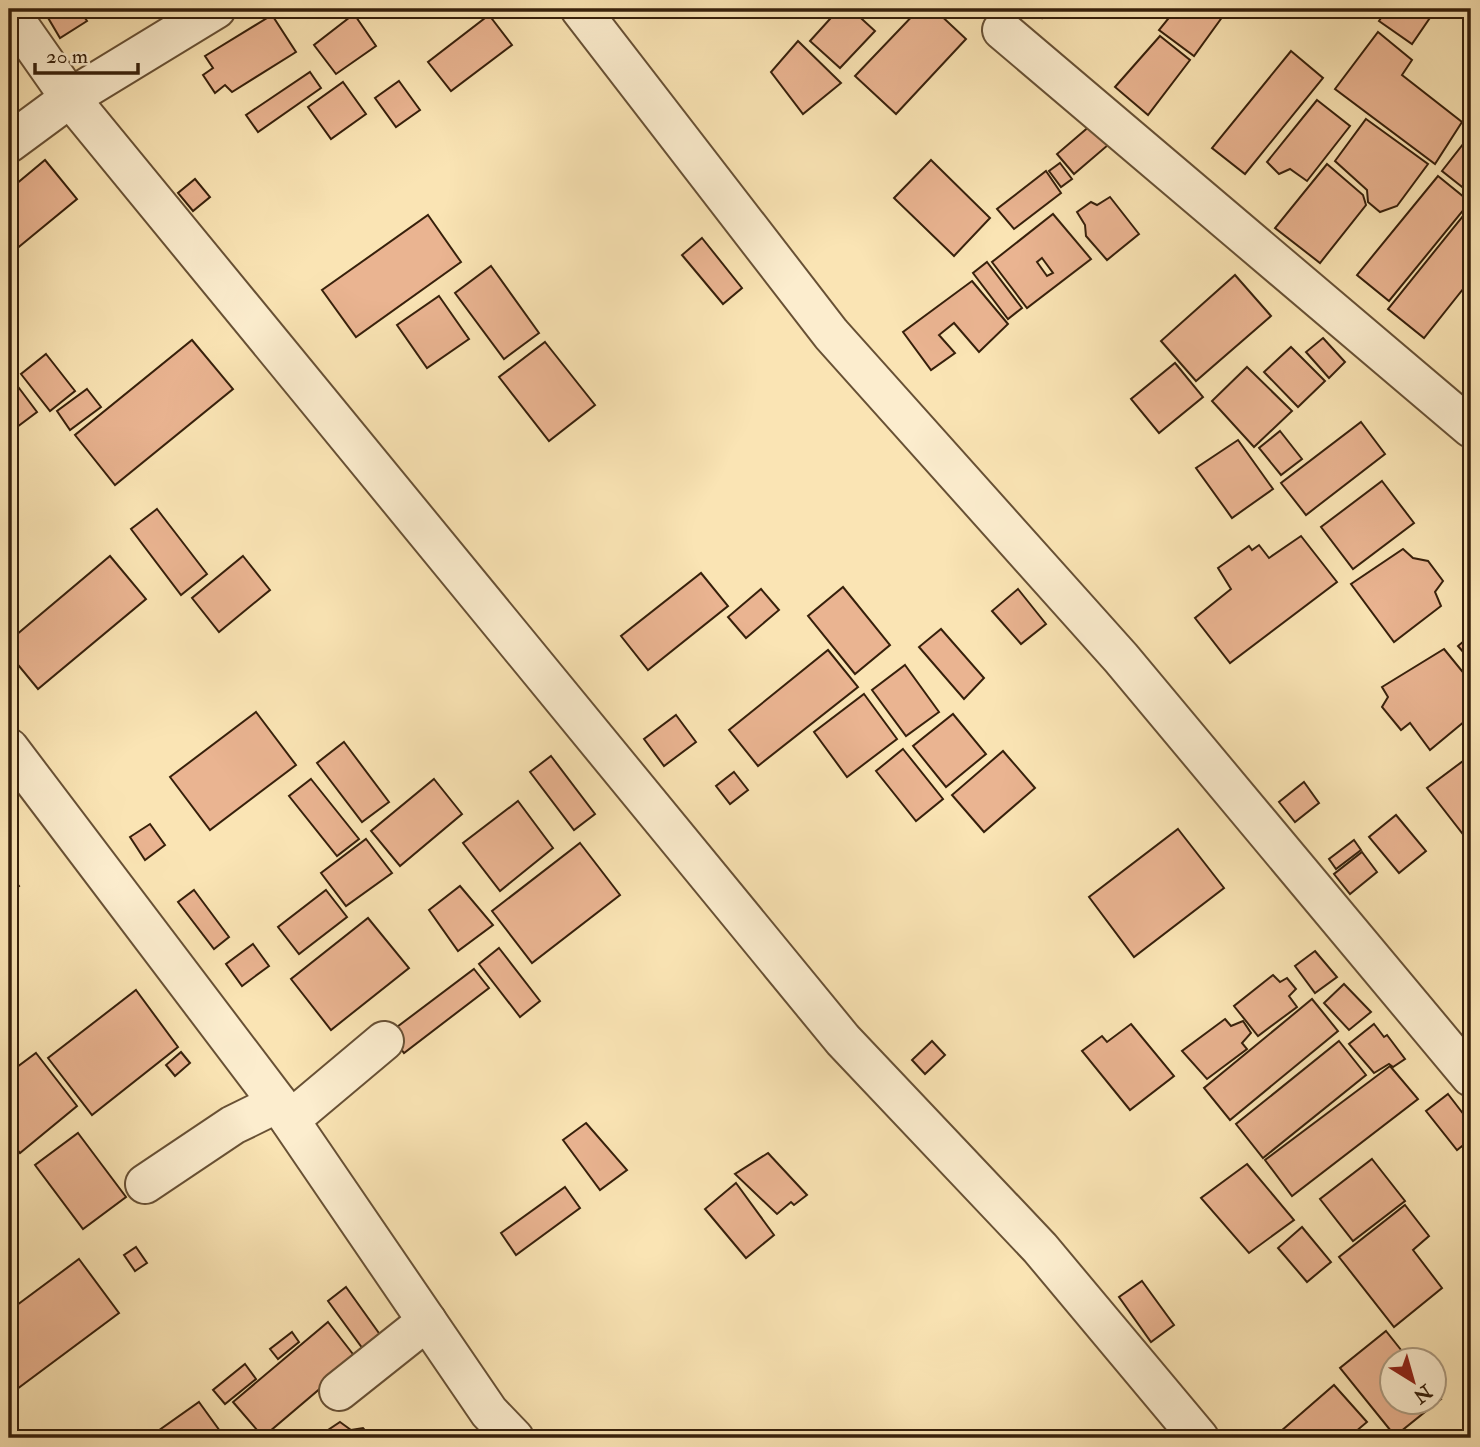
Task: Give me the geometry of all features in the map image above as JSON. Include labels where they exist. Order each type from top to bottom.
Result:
[{"type":"street","points":[[9,143],[70,98],[216,9]]},
{"type":"street","points":[[580,9],[831,334],[1121,658],[1471,1077]]},
{"type":"street","points":[[9,11],[70,98],[843,1040],[1040,1248],[1199,1438]]},
{"type":"street","points":[[1002,30],[1471,428]]},
{"type":"street","points":[[9,748],[284,1112],[489,1412],[514,1438]]},
{"type":"street","points":[[145,1184],[233,1125],[284,1112],[384,1041]]},
{"type":"street","points":[[339,1391],[427,1321]]},
{"type":"building","points":[[59,9],[79,9],[87,21],[60,38],[47,16]]},
{"type":"building","points":[[839,9],[851,9],[875,31],[840,68],[810,41]]},
{"type":"building","points":[[919,9],[934,9],[966,39],[896,114],[855,76]]},
{"type":"building","points":[[1030,9],[1049,9],[1042,18]]},
{"type":"building","points":[[1176,9],[1214,9],[1223,16],[1194,56],[1159,30]]},
{"type":"building","points":[[1387,9],[1436,9],[1412,44],[1379,21]]},
{"type":"building","points":[[354,14],[376,46],[336,74],[314,45]]},
{"type":"building","points":[[272,15],[296,52],[232,92],[225,85],[215,93],[203,75],[213,68],[205,56]]},
{"type":"building","points":[[489,15],[512,45],[451,91],[428,62]]},
{"type":"building","points":[[1378,32],[1412,60],[1402,75],[1462,122],[1435,164],[1335,89]]},
{"type":"building","points":[[1160,36],[1190,60],[1148,115],[1115,87]]},
{"type":"building","points":[[798,41],[841,83],[803,114],[771,72]]},
{"type":"building","points":[[1291,51],[1323,78],[1245,174],[1212,148]]},
{"type":"building","points":[[310,72],[321,88],[258,132],[246,115]]},
{"type":"building","points":[[399,81],[420,110],[396,127],[375,98]]},
{"type":"building","points":[[343,82],[366,114],[331,139],[308,107]]},
{"type":"building","points":[[1317,100],[1350,126],[1307,181],[1290,169],[1279,174],[1267,162]]},
{"type":"building","points":[[1366,119],[1428,164],[1397,206],[1380,212],[1368,202],[1367,190],[1335,161]]},
{"type":"building","points":[[1091,125],[1108,145],[1074,174],[1057,154]]},
{"type":"building","points":[[1471,134],[1471,194],[1442,171]]},
{"type":"building","points":[[45,160],[77,199],[9,255],[9,190]]},
{"type":"building","points":[[931,160],[990,218],[954,256],[894,198]]},
{"type":"building","points":[[1060,163],[1072,179],[1061,187],[1049,171]]},
{"type":"building","points":[[1327,164],[1363,195],[1366,205],[1320,263],[1275,228]]},
{"type":"building","points":[[1046,171],[1061,193],[1014,229],[997,209]]},
{"type":"building","points":[[1438,176],[1470,202],[1389,301],[1357,275]]},
{"type":"building","points":[[195,179],[210,197],[193,211],[178,193]]},
{"type":"building","points":[[1110,197],[1139,234],[1107,260],[1086,236],[1085,225],[1077,212],[1091,202],[1097,205]]},
{"type":"building","points":[[1471,206],[1471,279],[1424,338],[1388,309]]},
{"type":"building","points":[[1053,214],[1091,259],[1027,308],[992,262]],"holes":[[[1042,258],[1053,273],[1047,276],[1037,262]]]},
{"type":"building","points":[[428,215],[461,262],[356,337],[322,290]]},
{"type":"building","points":[[702,238],[742,288],[723,304],[682,255]]},
{"type":"building","points":[[987,262],[1022,308],[1008,319],[973,273]]},
{"type":"building","points":[[491,266],[539,333],[504,359],[455,293]]},
{"type":"building","points":[[1235,275],[1271,316],[1196,381],[1161,341]]},
{"type":"building","points":[[972,281],[1008,324],[979,352],[954,323],[939,335],[955,353],[931,370],[903,332]]},
{"type":"building","points":[[439,296],[469,339],[427,368],[397,325]]},
{"type":"building","points":[[1323,338],[1345,362],[1329,378],[1306,352]]},
{"type":"building","points":[[192,340],[233,389],[115,485],[75,435]]},
{"type":"building","points":[[545,342],[595,405],[549,441],[499,377]]},
{"type":"building","points":[[1291,347],[1325,381],[1298,407],[1264,372]]},
{"type":"building","points":[[46,354],[75,391],[50,411],[21,374]]},
{"type":"building","points":[[1175,363],[1203,397],[1159,433],[1131,399]]},
{"type":"building","points":[[1247,367],[1292,411],[1254,447],[1212,401]]},
{"type":"building","points":[[13,380],[37,412],[9,433],[9,384]]},
{"type":"building","points":[[87,389],[101,407],[70,430],[57,411]]},
{"type":"building","points":[[1361,422],[1385,454],[1306,515],[1281,483]]},
{"type":"building","points":[[1280,431],[1302,459],[1281,475],[1259,448]]},
{"type":"building","points":[[1238,440],[1273,489],[1232,518],[1196,468]]},
{"type":"building","points":[[1382,481],[1414,523],[1353,569],[1321,527]]},
{"type":"building","points":[[157,509],[207,574],[181,595],[131,529]]},
{"type":"building","points":[[1301,536],[1337,582],[1230,663],[1195,618],[1231,589],[1218,568],[1249,546],[1252,550],[1259,545],[1269,558]]},
{"type":"building","points":[[1403,549],[1413,558],[1428,561],[1443,581],[1435,592],[1441,606],[1394,642],[1351,584]]},
{"type":"building","points":[[110,556],[146,599],[38,689],[9,654],[9,641]]},
{"type":"building","points":[[243,556],[270,590],[219,632],[192,598]]},
{"type":"building","points":[[701,573],[728,606],[648,670],[621,636]]},
{"type":"building","points":[[843,587],[890,645],[855,674],[808,616]]},
{"type":"building","points":[[761,589],[779,610],[746,638],[728,617]]},
{"type":"building","points":[[1018,589],[1046,624],[1021,644],[992,611]]},
{"type":"building","points":[[941,629],[984,678],[964,699],[919,647]]},
{"type":"building","points":[[1471,635],[1471,661],[1458,646]]},
{"type":"building","points":[[1444,649],[1471,682],[1471,716],[1430,750],[1410,723],[1401,730],[1382,707],[1388,697],[1382,687]]},
{"type":"building","points":[[828,650],[858,687],[758,766],[729,730]]},
{"type":"building","points":[[905,665],[939,712],[906,736],[872,690]]},
{"type":"building","points":[[864,694],[897,739],[847,777],[814,732]]},
{"type":"building","points":[[256,712],[296,765],[210,830],[170,777]]},
{"type":"building","points":[[953,714],[986,754],[946,787],[913,746]]},
{"type":"building","points":[[676,715],[696,742],[664,766],[644,739]]},
{"type":"building","points":[[344,742],[389,802],[362,822],[317,763]]},
{"type":"building","points":[[903,749],[943,799],[916,821],[876,771]]},
{"type":"building","points":[[1003,751],[1035,788],[984,832],[952,795]]},
{"type":"building","points":[[1471,755],[1471,840],[1469,842],[1427,788]]},
{"type":"building","points":[[551,756],[595,814],[574,830],[530,772]]},
{"type":"building","points":[[734,772],[748,790],[730,804],[716,786]]},
{"type":"building","points":[[311,779],[359,839],[337,856],[289,796]]},
{"type":"building","points":[[434,779],[462,814],[400,866],[371,831]]},
{"type":"building","points":[[1304,782],[1319,803],[1295,822],[1279,802]]},
{"type":"building","points":[[518,801],[553,848],[500,891],[463,843]]},
{"type":"building","points":[[1396,815],[1426,851],[1399,873],[1369,837]]},
{"type":"building","points":[[150,824],[165,845],[145,860],[130,837]]},
{"type":"building","points":[[1178,829],[1224,888],[1134,957],[1089,897]]},
{"type":"building","points":[[366,839],[392,873],[346,906],[321,873]]},
{"type":"building","points":[[1354,840],[1361,850],[1336,869],[1329,859]]},
{"type":"building","points":[[580,843],[620,895],[532,963],[492,911]]},
{"type":"building","points":[[1362,852],[1377,872],[1350,894],[1334,874]]},
{"type":"building","points":[[9,873],[19,886],[9,894]]},
{"type":"building","points":[[460,886],[493,925],[458,951],[429,910]]},
{"type":"building","points":[[194,890],[229,937],[214,949],[178,902]]},
{"type":"building","points":[[326,890],[347,917],[299,954],[278,927]]},
{"type":"building","points":[[368,918],[409,968],[331,1030],[291,979]]},
{"type":"building","points":[[253,944],[269,966],[242,986],[226,964]]},
{"type":"building","points":[[499,948],[540,1001],[520,1017],[479,964]]},
{"type":"building","points":[[1315,951],[1337,977],[1315,993],[1295,966]]},
{"type":"building","points":[[474,969],[489,988],[404,1053],[389,1033]]},
{"type":"building","points":[[1273,975],[1280,982],[1287,978],[1296,989],[1289,996],[1297,1007],[1258,1036],[1234,1006]]},
{"type":"building","points":[[1344,984],[1371,1012],[1349,1030],[1324,1003]]},
{"type":"building","points":[[136,990],[178,1047],[92,1115],[48,1058]]},
{"type":"building","points":[[1312,999],[1338,1031],[1230,1120],[1204,1088]]},
{"type":"building","points":[[1225,1019],[1231,1026],[1243,1021],[1251,1033],[1242,1043],[1247,1049],[1207,1079],[1182,1051]]},
{"type":"building","points":[[1131,1024],[1174,1076],[1130,1110],[1082,1051],[1102,1036],[1107,1042]]},
{"type":"building","points":[[1374,1024],[1384,1037],[1387,1035],[1405,1059],[1393,1067],[1389,1064],[1374,1073],[1349,1044]]},
{"type":"building","points":[[932,1041],[945,1055],[925,1074],[912,1060]]},
{"type":"building","points":[[1339,1041],[1366,1075],[1263,1158],[1236,1124]]},
{"type":"building","points":[[181,1052],[190,1063],[175,1076],[166,1065]]},
{"type":"building","points":[[36,1053],[77,1106],[20,1153],[9,1139],[9,1073]]},
{"type":"building","points":[[1390,1066],[1418,1099],[1292,1196],[1265,1160]]},
{"type":"building","points":[[1448,1094],[1471,1124],[1471,1139],[1457,1150],[1426,1111]]},
{"type":"building","points":[[586,1123],[627,1170],[600,1190],[563,1140]]},
{"type":"building","points":[[78,1133],[126,1197],[83,1229],[35,1165]]},
{"type":"building","points":[[768,1153],[807,1195],[794,1205],[791,1202],[777,1214],[735,1174]]},
{"type":"building","points":[[1372,1159],[1405,1201],[1353,1241],[1320,1199]]},
{"type":"building","points":[[1247,1164],[1294,1220],[1249,1253],[1201,1198]]},
{"type":"building","points":[[736,1183],[774,1235],[746,1258],[705,1209]]},
{"type":"building","points":[[565,1187],[580,1208],[516,1255],[501,1233]]},
{"type":"building","points":[[1405,1205],[1429,1236],[1413,1250],[1442,1288],[1394,1327],[1339,1257]]},
{"type":"building","points":[[1302,1227],[1331,1262],[1307,1282],[1278,1248]]},
{"type":"building","points":[[136,1247],[147,1263],[135,1271],[124,1255]]},
{"type":"building","points":[[79,1259],[119,1313],[9,1395],[9,1311]]},
{"type":"building","points":[[1142,1281],[1174,1325],[1151,1342],[1119,1297]]},
{"type":"building","points":[[346,1287],[381,1336],[363,1349],[328,1301]]},
{"type":"building","points":[[328,1322],[356,1358],[263,1437],[233,1402]]},
{"type":"building","points":[[1386,1331],[1398,1346],[1378,1346],[1378,1415],[1340,1368]]},
{"type":"building","points":[[292,1332],[299,1342],[278,1359],[270,1349]]},
{"type":"building","points":[[245,1364],[256,1379],[225,1404],[213,1390]]},
{"type":"building","points":[[1334,1385],[1367,1422],[1348,1438],[1273,1438]]},
{"type":"building","points":[[199,1402],[225,1438],[148,1438]]},
{"type":"building","points":[[1379,1416],[1420,1416],[1395,1436]]},
{"type":"building","points":[[340,1422],[351,1430],[363,1428],[372,1438],[316,1438]]}]
